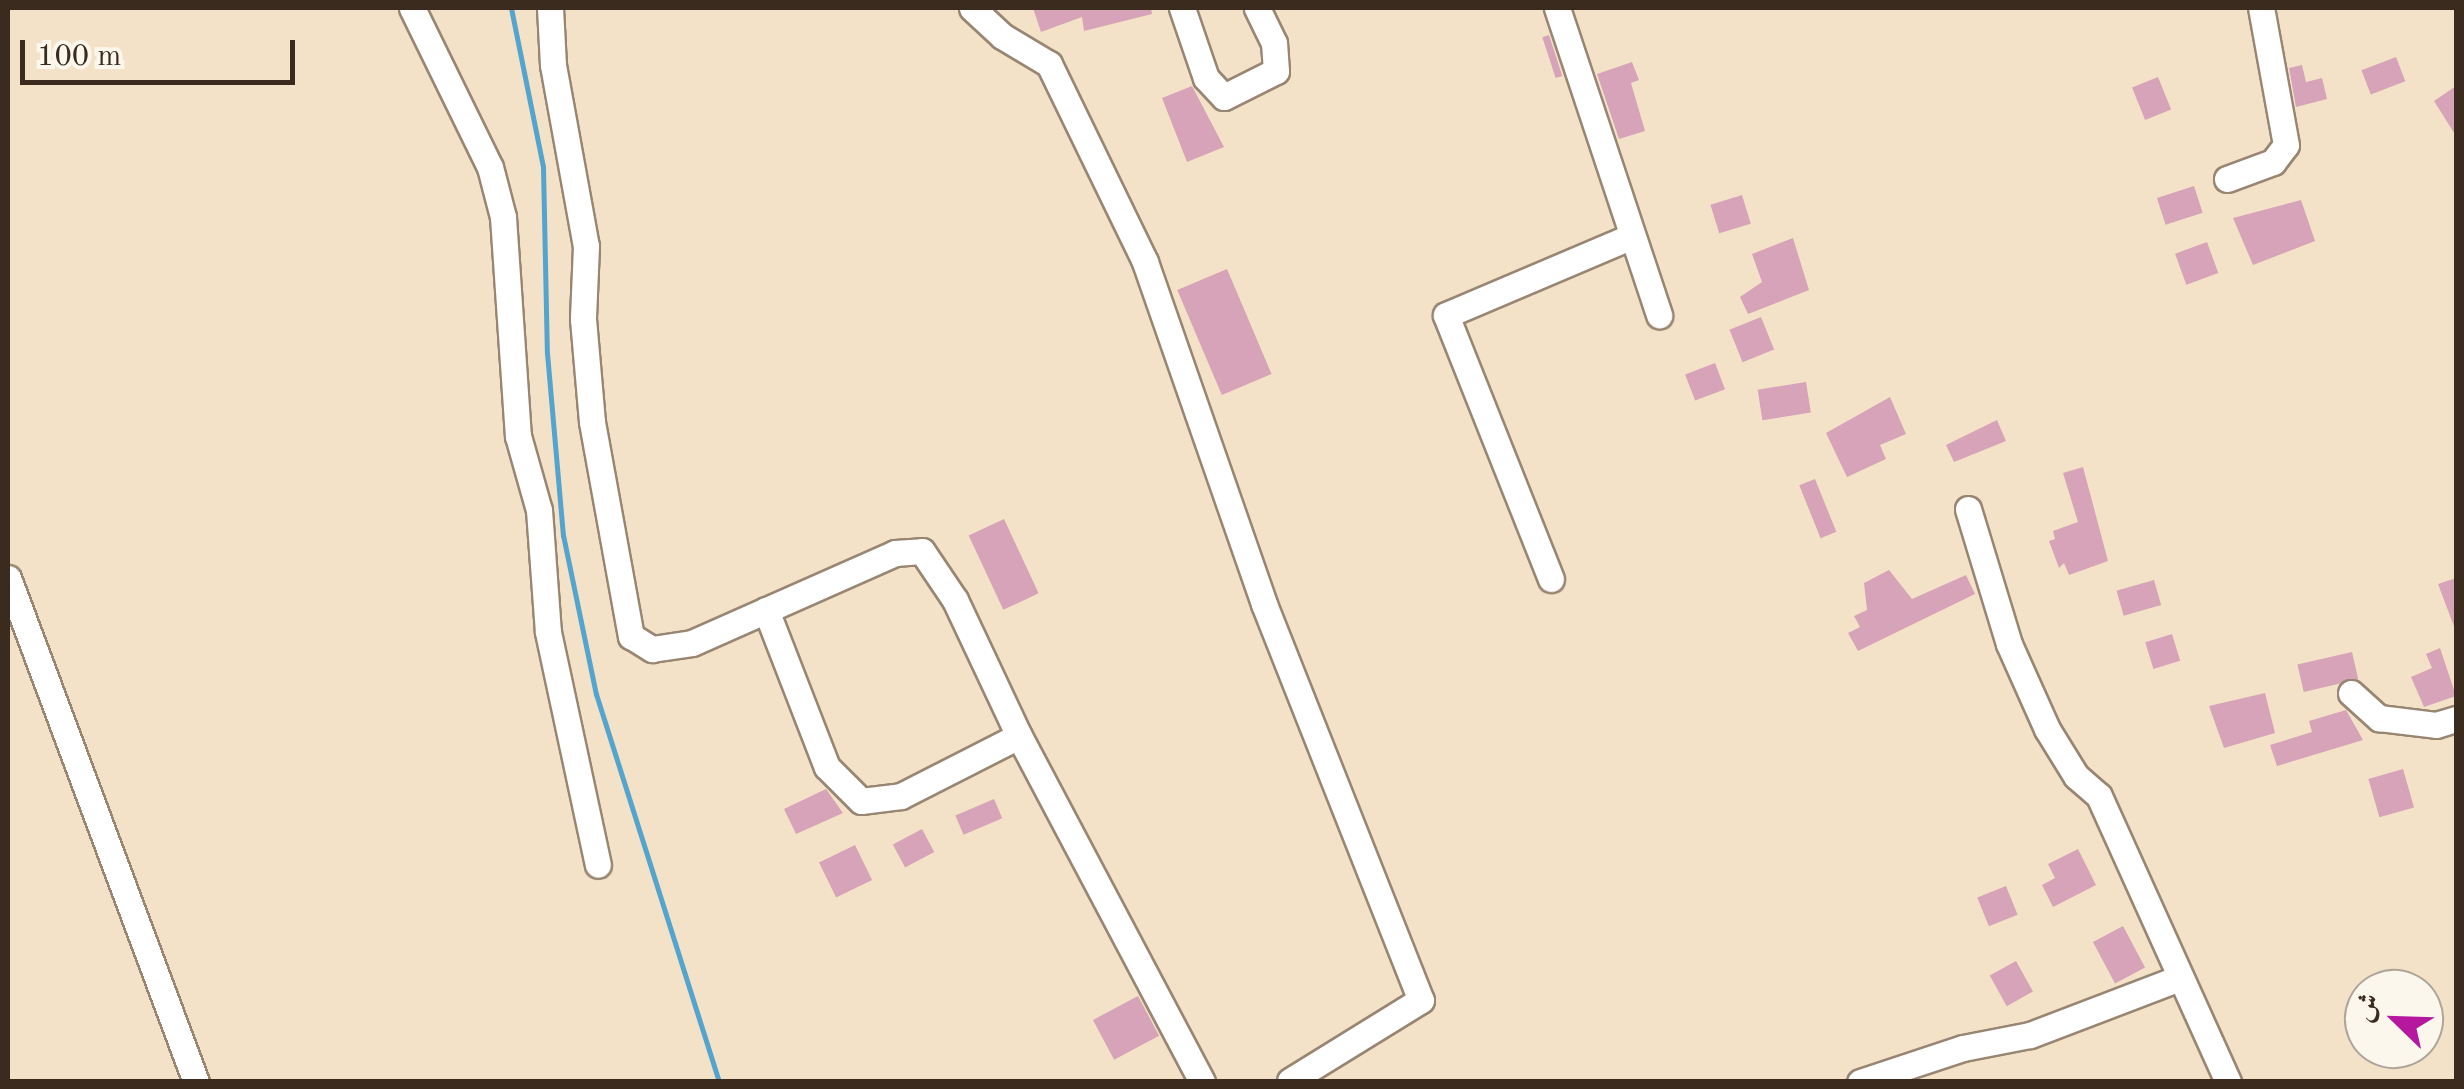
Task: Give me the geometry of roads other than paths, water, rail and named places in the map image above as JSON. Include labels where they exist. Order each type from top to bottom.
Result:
[{"type":"street","points":[[412,8],[484,152],[502,217],[518,436],[539,510],[548,632],[598,865]]},
{"type":"street","points":[[550,8],[553,65],[586,246],[583,319],[592,422],[630,636],[652,649],[692,643],[895,553],[922,551],[955,600],[1019,736],[1202,1082]]},
{"type":"street","points":[[972,8],[1002,36],[1050,64],[1145,262],[1264,604],[1421,1000],[1290,1081]]},
{"type":"street","points":[[1182,8],[1206,78],[1224,97],[1266,82],[1276,71],[1274,42],[1257,8]]},
{"type":"street","points":[[1557,8],[1659,315]]},
{"type":"street","points":[[2227,179],[2273,162],[2286,145],[2261,8]]},
{"type":"street","points":[[1552,579],[1446,315],[1632,236]]},
{"type":"street","points":[[1968,509],[2009,644],[2047,729],[2076,776],[2099,796],[2228,1082]]},
{"type":"street","points":[[8,578],[196,1082]]},
{"type":"street","points":[[766,610],[827,767],[861,801],[900,796],[1019,736]]},
{"type":"street","points":[[2351,693],[2379,718],[2436,725],[2456,719]]},
{"type":"street","points":[[1860,1082],[1962,1048],[2030,1036],[2179,978]]},
{"type":"waterway","points":[[511,8],[543,167],[547,353],[563,535],[596,694],[719,1082]]}]
